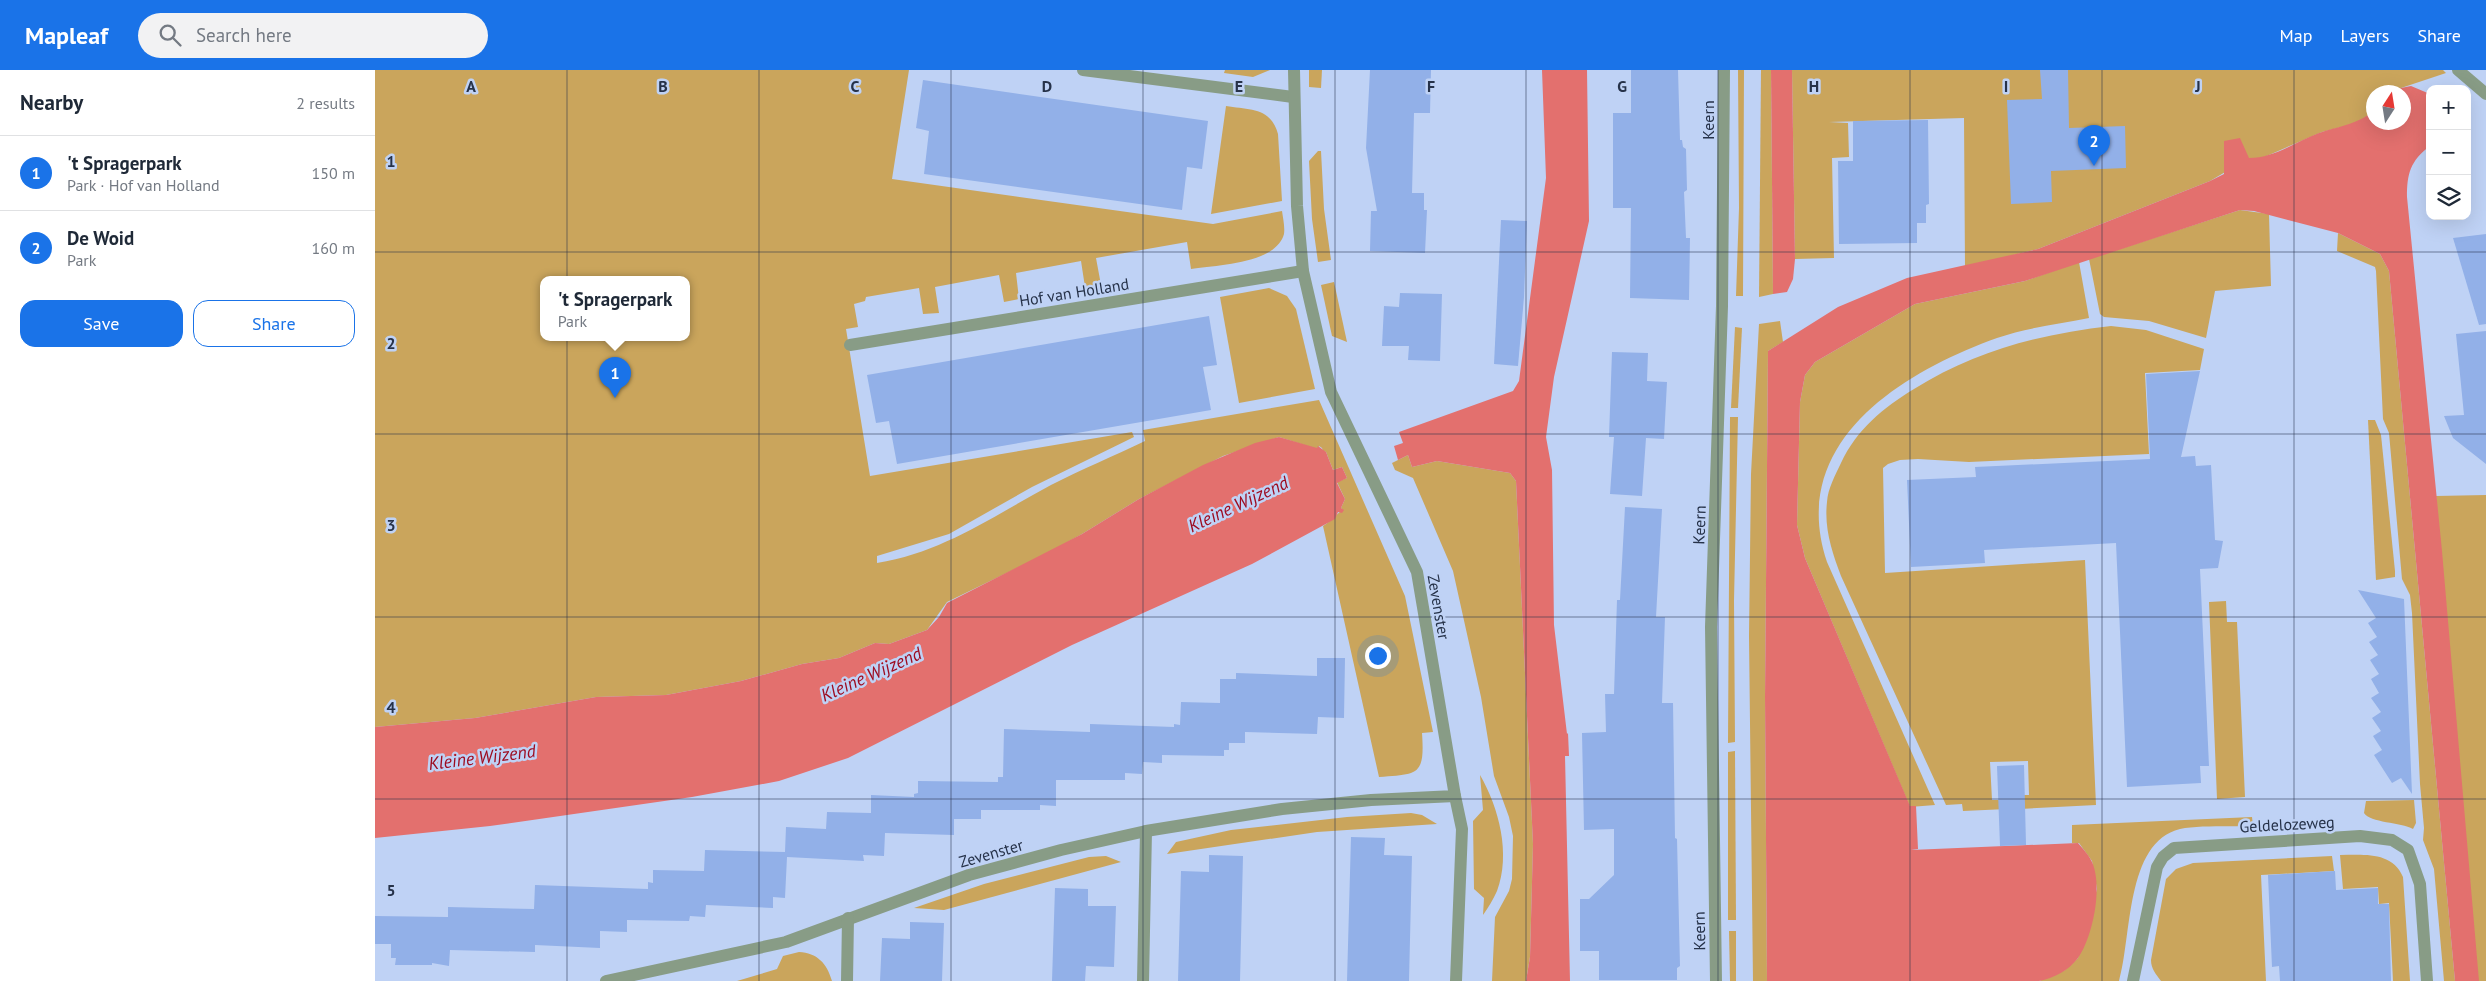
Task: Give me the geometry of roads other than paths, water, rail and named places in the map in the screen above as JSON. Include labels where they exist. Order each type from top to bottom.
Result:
[{"type":"street","points":[[1083,70],[1293,97]]},
{"type":"street","points":[[1294,70],[1293,97],[1297,206],[1303,271]]},
{"type":"street","name":"Keern","points":[[1716,981],[1711,627],[1722,306],[1724,70]]},
{"type":"street","points":[[2458,70],[2486,94]]},
{"type":"street","name":"Hof van Holland","points":[[851,345],[1303,271]]},
{"type":"street","name":"Zevenster","points":[[1303,271],[1331,392],[1417,572],[1462,829],[1456,981]]},
{"type":"street","name":"Zevenster","points":[[606,981],[786,942],[969,875],[1061,850],[1146,831],[1282,809],[1371,800],[1455,796]]},
{"type":"street","points":[[1143,981],[1146,831]]},
{"type":"street","name":"Geldelozeweg","points":[[2133,981],[2157,867],[2163,857],[2174,848],[2360,836],[2392,840],[2409,850],[2420,884],[2427,981]]},
{"type":"street","points":[[847,981],[849,918]]},
{"type":"water","points":[[1542,70],[1587,70],[1589,221],[1554,377],[1546,437],[1552,470],[1554,625],[1568,733],[1569,756],[1565,756],[1570,981],[1526,981],[1530,957],[1533,844],[1516,481],[1510,473],[1437,461],[1412,467],[1408,455],[1398,460],[1394,446],[1403,443],[1399,432],[1513,391],[1519,381],[1546,178]]},
{"type":"water","points":[[1771,70],[1792,70],[1795,259],[1793,279],[1787,292],[1773,294]]},
{"type":"water","points":[[2411,86],[2426,92],[2426,149],[2411,168],[2407,197],[2442,551],[2479,981],[2455,981],[2389,271],[2380,254],[2338,233],[2254,211],[2240,210],[2025,281],[1915,304],[1815,362],[1805,375],[1800,402],[1797,525],[1805,558],[1910,806],[1916,806],[1918,849],[1911,850],[2078,843],[2088,854],[2092,862],[2097,884],[2092,925],[2083,949],[2074,963],[2055,976],[2045,980],[1767,981],[1765,697],[1768,351],[1838,307],[1907,278],[2038,249],[2210,181],[2224,174],[2224,141],[2240,138],[2249,158],[2258,157],[2276,152],[2319,133],[2353,123],[2366,116],[2366,130],[2411,130]]},
{"type":"water","name":"Kleine Wijzend","points":[[1279,437],[1317,448],[1318,446],[1326,452],[1333,470],[1342,467],[1347,478],[1337,483],[1345,499],[1341,508],[1344,510],[1342,513],[1338,512],[1335,519],[1252,564],[1072,645],[848,758],[779,781],[692,797],[490,826],[375,838],[375,727],[475,718],[596,697],[666,695],[741,681],[802,664],[839,658],[875,643],[889,644],[927,630],[939,617],[947,603],[1082,534],[1139,499],[1203,465],[1255,443]]},
{"type":"place","name":"De Woid","points":[[2094,166]]},
{"type":"place","name":"'t Spragerpark","points":[[615,398]]}]
